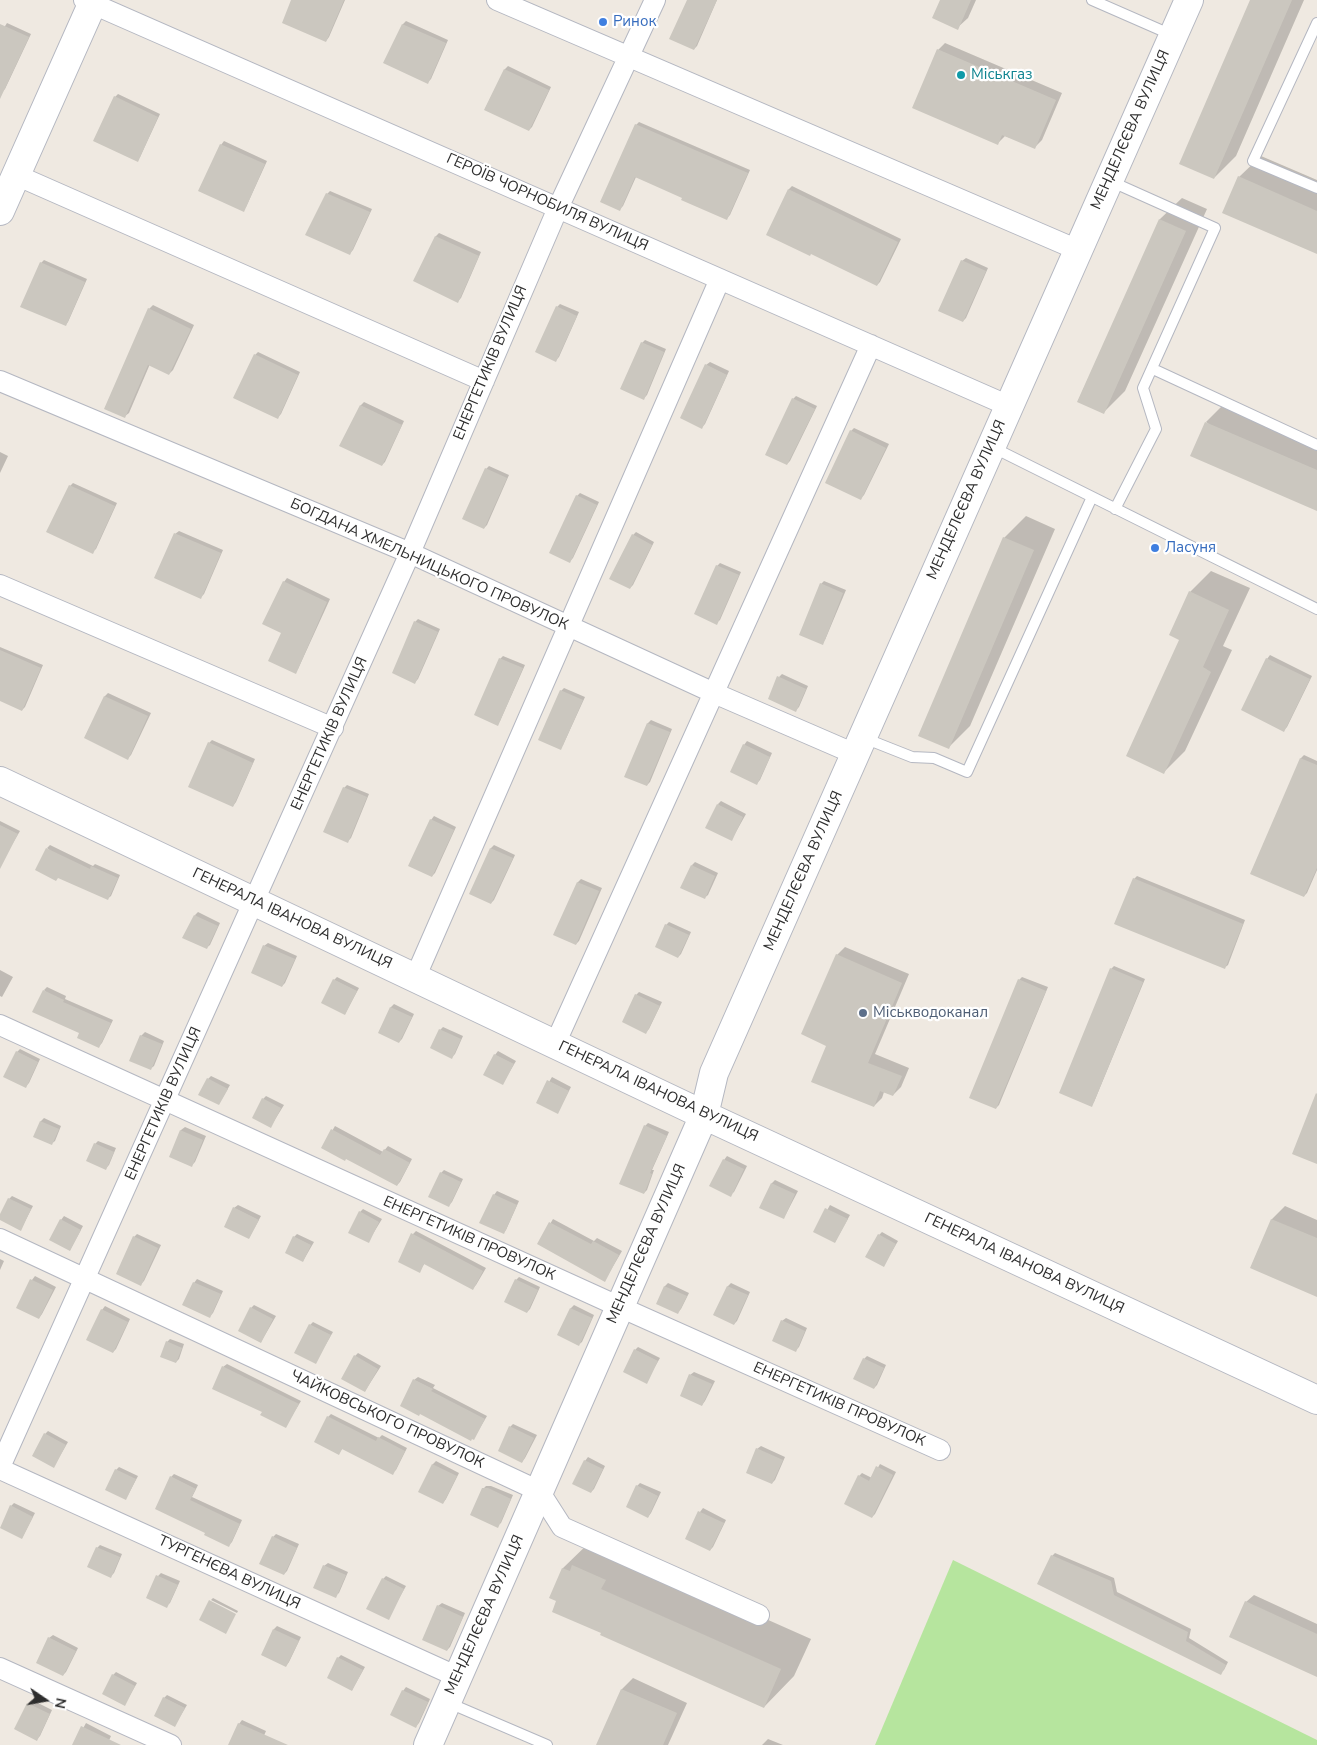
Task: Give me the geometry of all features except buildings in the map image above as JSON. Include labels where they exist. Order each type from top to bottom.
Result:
[{"type":"street","points":[[497,0],[1078,250]]},
{"type":"street","name":"ЕНЕРГЕТИКІВ ВУЛИЦЯ","points":[[0,1468],[333,728],[558,208],[655,0]]},
{"type":"street","name":"МЕНДЕЛЄЄВА ВУЛИЦЯ","points":[[428,1745],[704,1115],[714,1074],[1189,0]]},
{"type":"street","points":[[0,211],[90,1]]},
{"type":"street","name":"ГЕРОЇВ ЧОРНОБИЛЯ ВУЛИЦЯ","points":[[90,1],[1009,406]]},
{"type":"street","points":[[16,175],[484,381]]},
{"type":"street","points":[[415,978],[720,279]]},
{"type":"street","points":[[555,1044],[871,346]]},
{"type":"street","name":"БОГДАНА ХМЕЛЬНИЦЬКОГО ПРОВУЛОК","points":[[0,380],[410,553],[714,693],[859,746]]},
{"type":"street","points":[[0,586],[333,728]]},
{"type":"street","name":"ГЕНЕРАЛА ІВАНОВА ВУЛИЦЯ","points":[[0,781],[704,1115],[1317,1400]]},
{"type":"street","name":"ЕНЕРГЕТИКІВ ПРОВУЛОК","points":[[0,1025],[620,1307],[940,1450]]},
{"type":"street","name":"ЧАЙКОВСЬКОГО ПРОВУЛОК","points":[[0,1239],[540,1491]]},
{"type":"street","name":"ТУРГЕНЄВА ВУЛИЦЯ","points":[[0,1468],[458,1677]]},
{"type":"street","points":[[540,1491],[562,1527],[759,1616]]},
{"type":"street","points":[[0,1668],[171,1745]]},
{"type":"lane","points":[[1092,0],[1173,36]]},
{"type":"lane","points":[[1317,23],[1253,161],[1317,188]]},
{"type":"lane","points":[[1109,180],[1216,228],[1143,388],[1156,428],[1115,508]]},
{"type":"lane","points":[[1153,369],[1317,445]]},
{"type":"lane","points":[[991,447],[1317,609]]},
{"type":"lane","points":[[859,746],[912,758],[934,758],[967,772],[1092,497]]},
{"type":"lane","points":[[447,1703],[547,1745]]},
{"type":"green space","points":[[953,1560],[1317,1740],[1317,1745],[875,1745]]},
{"type":"place","name":"Ринок","points":[[603,22]]},
{"type":"place","name":"Міськгаз","points":[[961,75]]},
{"type":"place","name":"Ласуня","points":[[1155,548]]},
{"type":"place","name":"Міськводоканал","points":[[863,1013]]}]
